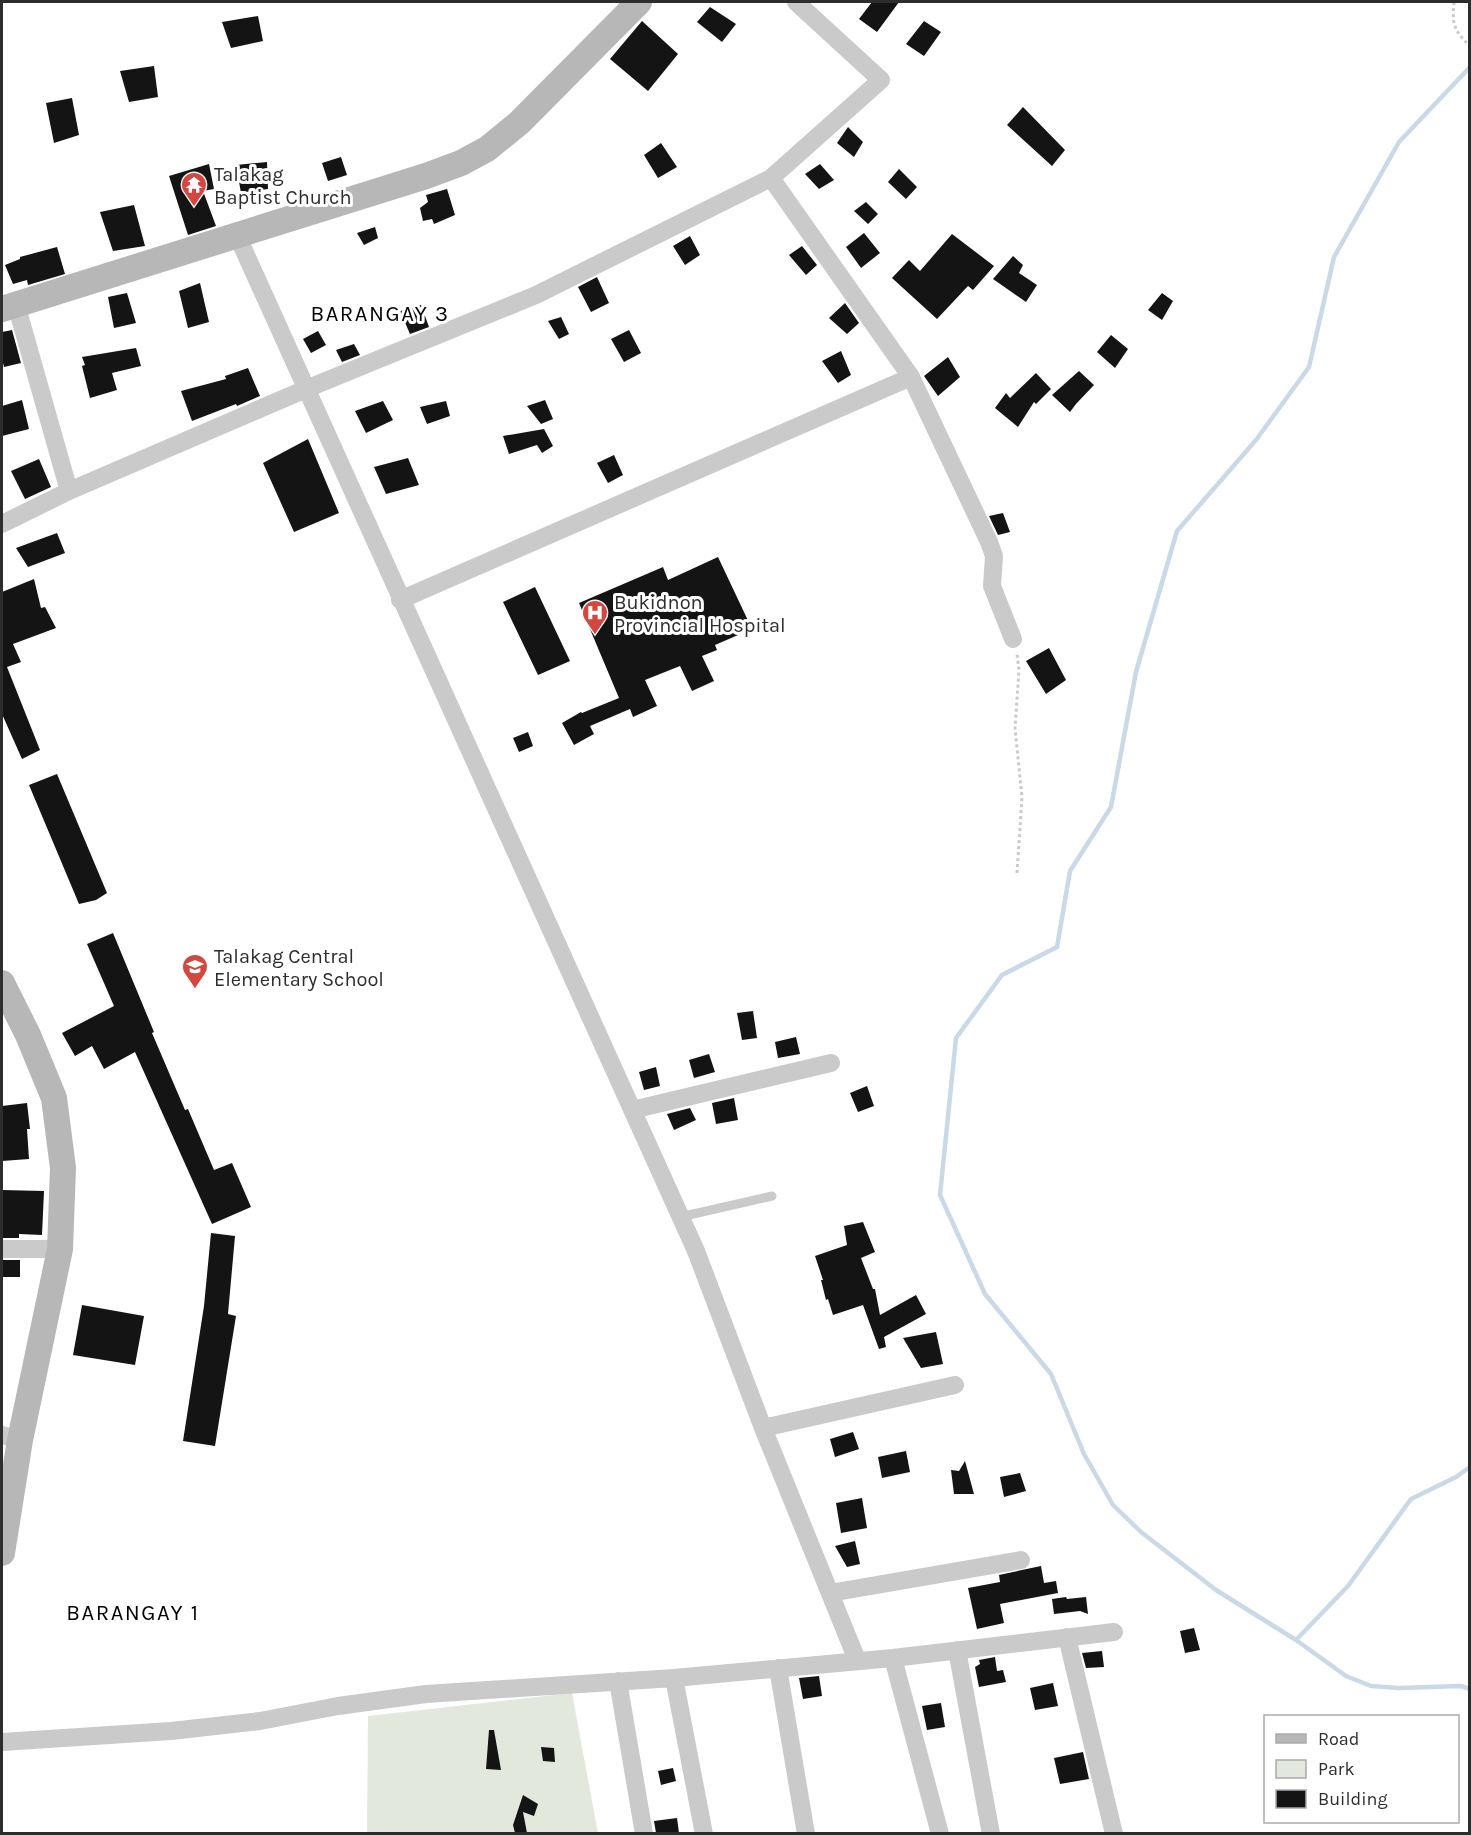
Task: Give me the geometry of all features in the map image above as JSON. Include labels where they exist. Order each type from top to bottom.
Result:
[{"type":"main road","points":[[9,306],[462,163],[487,149],[519,123],[639,2]]},
{"type":"main road","points":[[2,983],[28,1035],[54,1098],[63,1168],[60,1249],[11,1438],[2,1553]]},
{"type":"street","points":[[2,524],[69,491],[306,389],[536,295],[771,178],[881,80],[796,2]]},
{"type":"street","points":[[771,178],[911,377],[989,542],[994,556],[992,586],[1013,639]]},
{"type":"street","points":[[237,235],[696,1251],[763,1428],[857,1660]]},
{"type":"street","points":[[9,306],[69,491]]},
{"type":"street","points":[[400,600],[911,377]]},
{"type":"street","points":[[632,1110],[831,1063]]},
{"type":"street","points":[[2,1249],[60,1249]]},
{"type":"street","points":[[763,1428],[955,1385]]},
{"type":"street","points":[[830,1593],[1021,1560]]},
{"type":"street","points":[[2,1742],[171,1731],[249,1722],[338,1706],[426,1694],[674,1678],[892,1658],[1114,1632]]},
{"type":"street","points":[[1067,1637],[1114,1833]]},
{"type":"street","points":[[957,1650],[991,1833]]},
{"type":"street","points":[[892,1658],[940,1833]]},
{"type":"street","points":[[778,1668],[806,1833]]},
{"type":"street","points":[[674,1678],[704,1833]]},
{"type":"street","points":[[618,1682],[644,1833]]},
{"type":"lane","points":[[680,1217],[772,1196]]},
{"type":"path","points":[[1454,2],[1453,17],[1456,33],[1470,45]]},
{"type":"path","points":[[1013,639],[1018,654],[1019,670],[1015,728],[1021,766],[1022,796],[1017,873]]},
{"type":"green space","points":[[572,1693],[598,1833],[367,1834],[368,1716]]},
{"type":"building","points":[[872,2],[899,2],[877,32],[859,19]]},
{"type":"building","points":[[710,7],[736,24],[722,42],[697,22]]},
{"type":"building","points":[[258,16],[263,41],[231,48],[222,22]]},
{"type":"building","points":[[642,21],[678,54],[648,91],[610,59]]},
{"type":"building","points":[[924,21],[941,32],[924,56],[906,44]]},
{"type":"building","points":[[154,66],[158,97],[129,102],[120,71]]},
{"type":"building","points":[[72,98],[79,135],[54,143],[46,103]]},
{"type":"building","points":[[1023,107],[1065,150],[1052,166],[1007,125]]},
{"type":"building","points":[[848,127],[863,142],[854,157],[837,143]]},
{"type":"building","points":[[661,143],[677,167],[658,178],[644,155]]},
{"type":"building","points":[[341,157],[347,175],[328,181],[322,163]]},
{"type":"building","points":[[267,162],[268,189],[241,193],[236,165]]},
{"type":"building","name":"Talakag Baptist Church","points":[[209,164],[214,189],[203,191],[216,226],[188,235],[169,176]]},
{"type":"building","points":[[820,164],[834,180],[819,189],[805,174]]},
{"type":"building","points":[[899,169],[917,187],[906,199],[888,182]]},
{"type":"building","points":[[447,189],[455,215],[434,224],[432,219],[423,221],[420,208],[428,202],[426,195]]},
{"type":"building","points":[[866,202],[878,214],[868,224],[854,211]]},
{"type":"building","points":[[134,205],[145,246],[113,251],[100,212]]},
{"type":"building","points":[[375,227],[378,238],[364,245],[357,233]]},
{"type":"building","points":[[864,233],[880,253],[861,268],[846,247]]},
{"type":"building","points":[[952,234],[994,266],[973,290],[968,286],[937,319],[892,278],[909,260],[920,271]]},
{"type":"building","points":[[690,236],[700,255],[685,265],[673,246]]},
{"type":"building","points":[[802,246],[817,265],[806,275],[789,255]]},
{"type":"building","points":[[57,247],[65,274],[28,285],[27,280],[13,284],[5,265],[20,257]]},
{"type":"building","points":[[1013,256],[1023,265],[1019,273],[1037,285],[1026,302],[993,279]]},
{"type":"building","points":[[597,277],[609,303],[591,312],[578,287]]},
{"type":"building","points":[[200,283],[209,322],[188,328],[179,291]]},
{"type":"building","points":[[127,293],[136,323],[114,328],[108,297]]},
{"type":"building","points":[[1162,293],[1173,301],[1162,320],[1148,310]]},
{"type":"building","points":[[845,303],[859,323],[847,334],[829,318]]},
{"type":"building","points":[[421,305],[429,327],[410,334],[400,311]]},
{"type":"building","points":[[561,317],[569,334],[559,339],[548,321]]},
{"type":"building","points":[[12,330],[21,363],[4,367],[2,332]]},
{"type":"building","points":[[629,330],[641,353],[624,362],[611,339]]},
{"type":"building","points":[[318,331],[326,345],[311,353],[303,339]]},
{"type":"building","points":[[1111,335],[1128,349],[1115,368],[1097,352]]},
{"type":"building","points":[[354,344],[360,355],[342,362],[336,350]]},
{"type":"building","points":[[136,348],[141,366],[112,373],[117,390],[90,398],[82,357]]},
{"type":"building","points":[[841,351],[851,375],[838,383],[822,361]]},
{"type":"building","points":[[948,357],[960,377],[938,396],[924,376]]},
{"type":"building","points":[[248,368],[260,396],[192,421],[181,391],[226,379],[225,376]]},
{"type":"building","points":[[1079,371],[1094,385],[1070,412],[1052,395]]},
{"type":"building","points":[[1036,373],[1051,389],[1036,404],[1034,402],[1018,427],[995,408],[1006,393],[1010,398]]},
{"type":"building","points":[[22,400],[29,429],[2,436],[2,406]]},
{"type":"building","points":[[545,400],[553,419],[541,424],[527,406]]},
{"type":"building","points":[[383,401],[393,420],[366,433],[355,411]]},
{"type":"building","points":[[446,401],[450,416],[427,424],[420,407]]},
{"type":"building","points":[[544,429],[553,446],[542,453],[537,445],[509,454],[503,436]]},
{"type":"building","points":[[308,439],[339,513],[294,532],[263,463]]},
{"type":"building","points":[[614,455],[623,475],[608,483],[597,463]]},
{"type":"building","points":[[408,458],[419,485],[386,494],[374,467]]},
{"type":"building","points":[[39,459],[51,487],[25,499],[11,471]]},
{"type":"building","points":[[1003,513],[1010,532],[998,535],[989,516]]},
{"type":"building","points":[[57,533],[65,553],[28,567],[16,548]]},
{"type":"building","points":[[718,557],[752,629],[715,645],[717,650],[702,656],[714,681],[692,691],[680,666],[645,680],[657,706],[633,717],[630,709],[590,726],[594,734],[574,745],[562,723],[581,712],[619,698],[579,603],[663,567],[668,580]]},
{"type":"building","points":[[34,579],[41,608],[45,607],[56,628],[13,644],[21,662],[7,667],[40,750],[22,759],[2,714],[2,592]]},
{"type":"building","points":[[535,587],[570,661],[538,675],[503,602]]},
{"type":"building","points":[[1049,648],[1066,680],[1046,694],[1026,661]]},
{"type":"building","points":[[528,732],[533,746],[519,752],[513,738]]},
{"type":"building","points":[[57,774],[107,893],[96,900],[79,904],[29,785]]},
{"type":"building","points":[[113,933],[154,1032],[152,1033],[214,1170],[232,1163],[251,1207],[212,1224],[135,1052],[104,1069],[92,1046],[75,1056],[62,1033],[114,1006],[87,944]]},
{"type":"building","points":[[753,1011],[757,1038],[742,1040],[737,1013]]},
{"type":"building","points":[[796,1037],[800,1054],[778,1058],[775,1042]]},
{"type":"building","points":[[709,1054],[715,1072],[694,1078],[689,1060]]},
{"type":"building","points":[[656,1067],[660,1086],[644,1090],[639,1072]]},
{"type":"building","points":[[867,1086],[874,1106],[858,1112],[850,1093]]},
{"type":"building","points":[[734,1098],[738,1120],[716,1124],[712,1103]]},
{"type":"building","points":[[27,1103],[30,1129],[27,1129],[29,1159],[2,1161],[2,1106]]},
{"type":"building","points":[[690,1108],[696,1120],[674,1130],[667,1114]]},
{"type":"building","points":[[2,1190],[44,1191],[42,1235],[19,1234],[19,1238],[2,1238]]},
{"type":"building","points":[[863,1222],[875,1252],[861,1258],[873,1289],[875,1289],[880,1315],[916,1295],[926,1314],[884,1337],[886,1347],[879,1349],[863,1305],[833,1315],[828,1299],[826,1300],[821,1280],[823,1280],[815,1256],[847,1245],[844,1226]]},
{"type":"building","points":[[211,1233],[235,1236],[228,1314],[236,1316],[215,1446],[183,1441],[204,1306]]},
{"type":"building","points":[[2,1260],[20,1260],[20,1277],[2,1277]]},
{"type":"building","points":[[82,1305],[144,1316],[135,1365],[73,1355]]},
{"type":"building","points":[[936,1332],[943,1364],[921,1368],[903,1338]]},
{"type":"building","points":[[853,1432],[859,1449],[835,1457],[830,1439]]},
{"type":"building","points":[[906,1451],[910,1472],[882,1478],[878,1457]]},
{"type":"building","points":[[965,1461],[974,1494],[954,1494],[951,1470],[959,1471]]},
{"type":"building","points":[[1020,1473],[1026,1491],[1004,1497],[1000,1477]]},
{"type":"building","points":[[862,1498],[867,1528],[841,1533],[836,1503]]},
{"type":"building","points":[[855,1541],[860,1564],[847,1567],[835,1546]]},
{"type":"building","points":[[1041,1566],[1044,1583],[1056,1581],[1058,1593],[1000,1604],[1004,1623],[977,1629],[968,1588],[1000,1582],[999,1575]]},
{"type":"building","points":[[1066,1597],[1067,1599],[1086,1597],[1088,1614],[1080,1611],[1054,1614],[1052,1599]]},
{"type":"building","points":[[1194,1628],[1200,1650],[1185,1653],[1180,1631]]},
{"type":"building","points":[[1102,1651],[1104,1667],[1086,1668],[1082,1653]]},
{"type":"building","points":[[995,1657],[997,1671],[1003,1670],[1006,1682],[979,1687],[975,1667],[980,1664],[979,1660]]},
{"type":"building","points":[[819,1676],[822,1696],[803,1699],[799,1678]]},
{"type":"building","points":[[1053,1683],[1058,1706],[1035,1710],[1030,1688]]},
{"type":"building","points":[[941,1703],[945,1727],[927,1730],[922,1706]]},
{"type":"building","points":[[489,1730],[494,1730],[501,1770],[486,1769]]},
{"type":"building","points":[[541,1747],[554,1748],[555,1762],[543,1761]]},
{"type":"building","points":[[1083,1752],[1089,1779],[1060,1784],[1054,1758]]},
{"type":"building","points":[[673,1768],[676,1781],[661,1785],[658,1771]]},
{"type":"building","points":[[523,1795],[538,1804],[534,1816],[523,1812],[527,1833],[515,1833],[513,1825]]},
{"type":"building","points":[[677,1818],[679,1833],[656,1833],[654,1821]]},
{"type":"waterway","points":[[1470,67],[1399,142],[1334,257],[1309,367],[1256,440],[1177,531],[1136,672],[1111,807],[1070,871],[1057,947],[1002,975],[956,1038],[940,1195],[985,1294],[1051,1374],[1084,1454],[1113,1505],[1141,1532],[1216,1590],[1296,1640],[1346,1676],[1371,1686],[1399,1688],[1461,1686],[1470,1689]]},
{"type":"waterway","points":[[1296,1640],[1348,1586],[1411,1499],[1456,1477],[1470,1467]]},
{"type":"place","name":"Talakag Baptist Church","points":[[194,208]]},
{"type":"place","name":"Bukidnon Provincial Hospital","points":[[595,636]]},
{"type":"place","name":"Talakag Central Elementary School","points":[[195,990]]},
{"type":"district","name":"BARANGAY 3","points":[[380,313]]},
{"type":"district","name":"BARANGAY 1","points":[[133,1612]]}]
